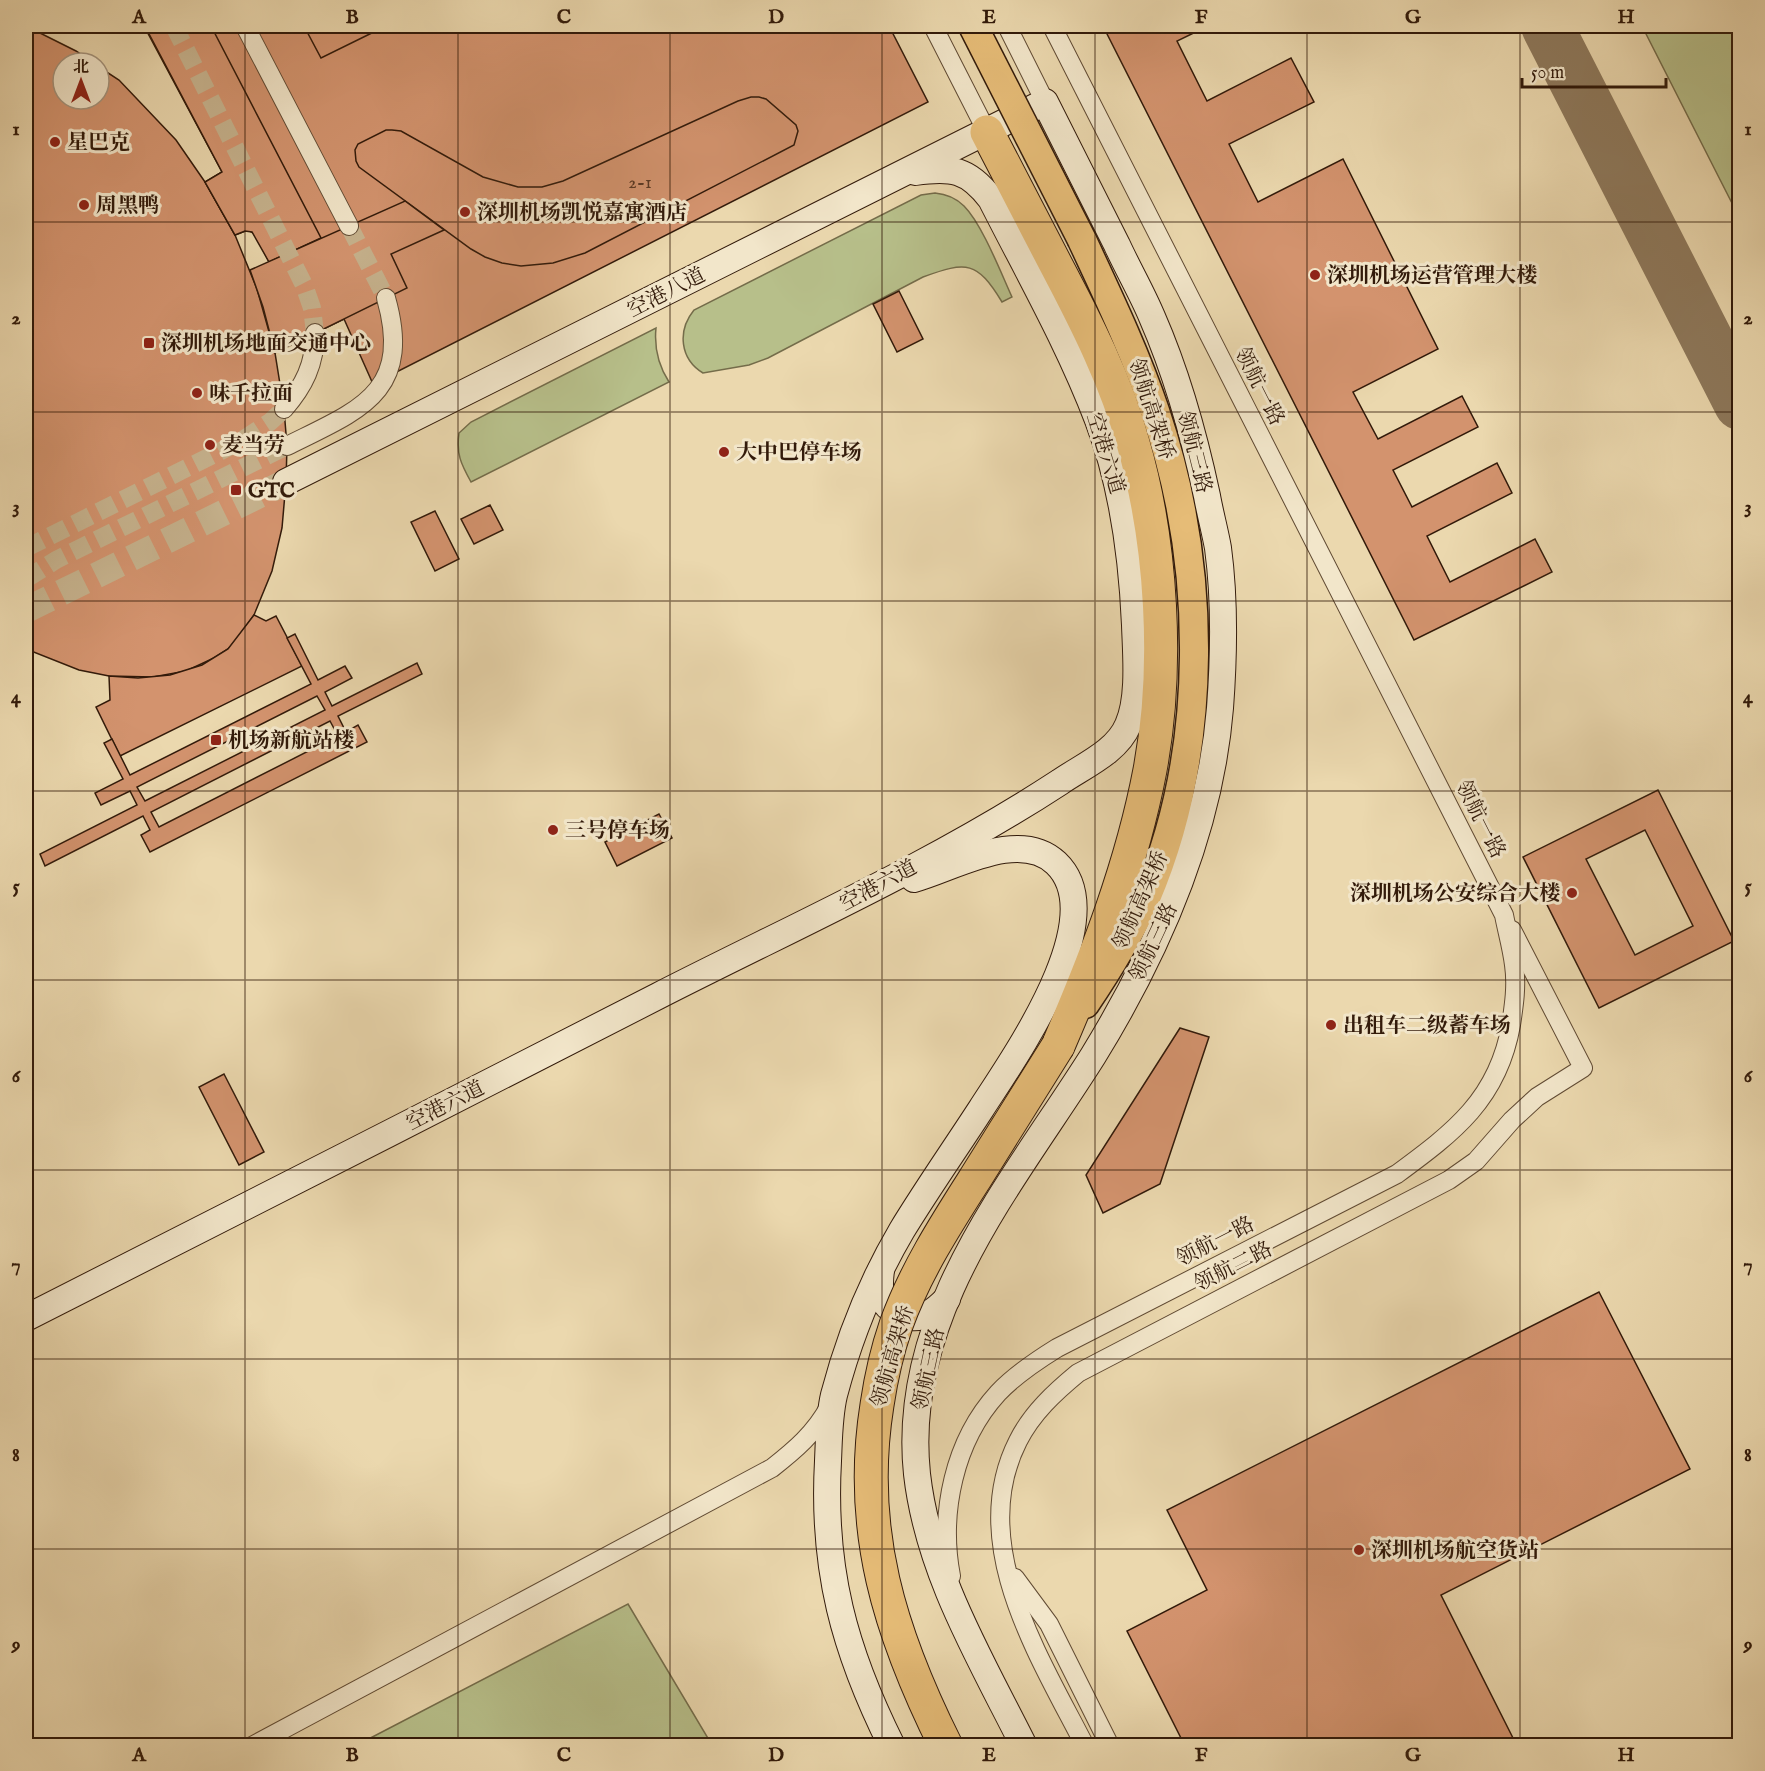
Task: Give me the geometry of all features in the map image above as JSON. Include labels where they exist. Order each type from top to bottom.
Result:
[{"type":"highway","points":[[987,132],[1089,328],[1111,381],[1133,442],[1153,534],[1159,620],[1156,721],[1150,770],[1126,865],[1081,993],[1058,1046]]},
{"type":"highway","name":"领航高架桥","points":[[946,1746],[904,1655],[887,1600],[875,1547],[870,1500],[872,1436],[881,1377],[896,1326],[921,1269],[1058,1046]]},
{"type":"main road","name":"领航高架桥","points":[[973,26],[1082,240],[1138,363],[1170,460],[1183,520],[1190,573],[1193,627],[1191,708],[1188,741],[1172,823],[1146,898],[1124,943],[1058,1046]]},
{"type":"street","points":[[246,26],[349,226]]},
{"type":"street","points":[[933,26],[987,132]]},
{"type":"street","points":[[1007,26],[1045,102]]},
{"type":"street","name":"领航一路","points":[[970,1638],[955,1593],[948,1561],[951,1492],[960,1454],[998,1394],[1024,1370],[1057,1347],[1397,1174],[1441,1142],[1470,1114],[1490,1086],[1502,1060],[1515,998],[1514,965],[1504,915],[1052,26]]},
{"type":"street","name":"空港八道","points":[[286,482],[1045,102]]},
{"type":"street","name":"领航三路","points":[[1023,1746],[946,1588],[934,1555],[917,1474],[918,1401],[932,1337],[958,1274],[988,1217],[1125,1000],[1175,893],[1191,850],[1213,760],[1220,712],[1222,653],[1222,602],[1218,547],[1198,455],[1170,363],[1152,316],[1045,102]]},
{"type":"street","name":"空港六道","points":[[26,1318],[870,891],[1039,795],[1115,746],[1126,730],[1133,712],[1134,596],[1122,506],[1100,424],[1080,377],[991,199],[980,184],[967,175],[952,171],[934,169],[902,173]]},
{"type":"street","points":[[287,446],[360,407],[378,390],[392,358],[394,340],[386,298]]},
{"type":"street","points":[[284,409],[295,397],[308,374],[314,352],[315,333]]},
{"type":"street","points":[[252,1746],[772,1468],[800,1446],[821,1422],[833,1398],[854,1334],[881,1270],[903,1230],[1027,1037],[1048,1000],[1071,932],[1075,908],[1068,880],[1056,863],[1038,853],[1016,849],[996,850],[929,875],[870,891]]},
{"type":"street","name":"领航二路","points":[[1085,1746],[1029,1635],[1002,1550],[1000,1521],[1003,1490],[1009,1463],[1023,1433],[1054,1393],[1078,1373],[1449,1180],[1476,1161],[1512,1120],[1537,1097],[1583,1068],[1527,955],[1504,915]]},
{"type":"street","points":[[1027,1037],[1084,1068]]},
{"type":"street","points":[[1013,1059],[1070,1089]]},
{"type":"street","points":[[881,1270],[881,1296],[886,1305],[894,1311],[914,1318],[926,1316],[947,1299]]},
{"type":"street","points":[[833,1398],[827,1476],[827,1523],[831,1568],[840,1614],[857,1667],[892,1746]]},
{"type":"street","name":"领航二路","points":[[1006,1567],[1049,1624],[1110,1746]]},
{"type":"green space","points":[[1642,26],[1739,26],[1739,217]]},
{"type":"green space","points":[[935,193],[954,199],[971,214],[991,249],[1012,297],[1002,302],[978,272],[970,268],[950,268],[923,277],[768,358],[749,365],[703,373],[690,360],[683,335],[694,310],[921,195]]},
{"type":"green space","points":[[656,328],[658,356],[669,382],[471,482],[462,464],[458,447],[459,433],[471,422]]},
{"type":"green space","points":[[628,1604],[712,1745],[357,1745]]},
{"type":"building","name":"深圳机场地面交通中心","points":[[26,26],[76,51],[51,51],[51,111],[111,111],[111,75],[119,80],[176,140],[205,182],[235,235],[257,289],[275,353],[287,446],[282,528],[272,571],[254,615],[228,649],[186,671],[153,677],[109,676],[79,670],[26,649]]},
{"type":"building","points":[[144,26],[889,26],[928,102],[373,384],[344,319],[307,337],[255,234],[248,230],[235,235],[205,182],[222,172]]},
{"type":"building","points":[[157,26],[211,26],[321,238],[269,262],[252,232],[245,231],[235,235],[205,182],[222,172],[147,30]]},
{"type":"building","points":[[304,26],[386,26],[321,58]]},
{"type":"building","name":"深圳机场运营管理大楼","points":[[1103,26],[1208,26],[1177,41],[1207,101],[1291,58],[1314,102],[1229,144],[1258,202],[1343,159],[1438,349],[1353,392],[1378,439],[1462,396],[1478,427],[1393,470],[1412,507],[1497,463],[1512,493],[1427,536],[1450,582],[1535,539],[1552,572],[1414,640]]},
{"type":"building","points":[[751,97],[766,99],[796,125],[798,131],[794,145],[585,253],[553,263],[521,266],[485,257],[359,167],[356,161],[355,150],[358,144],[386,130],[401,131],[483,177],[518,187],[542,187],[563,181]]},
{"type":"building","points":[[405,201],[444,230],[391,254],[407,288],[275,353],[250,270]]},
{"type":"building","points":[[899,291],[923,339],[897,352],[873,304]]},
{"type":"building","points":[[490,505],[503,530],[474,544],[461,519]]},
{"type":"building","points":[[435,511],[459,559],[435,571],[411,522]]},
{"type":"building","points":[[254,615],[266,621],[276,616],[302,666],[120,756],[96,707],[110,700],[109,676],[138,678],[170,675],[202,665],[228,649]]},
{"type":"building","points":[[295,634],[318,680],[345,666],[352,678],[325,692],[332,706],[417,663],[422,674],[338,716],[346,732],[358,725],[367,742],[150,852],[141,835],[150,830],[143,816],[45,866],[40,854],[137,805],[130,791],[101,805],[95,793],[123,779],[104,743],[112,739],[130,775],[311,684],[287,638]],"holes":[[[317,696],[325,710],[145,801],[137,787]],[[330,721],[338,736],[159,827],[151,812]]]},
{"type":"building","name":"深圳机场公安综合大楼","points":[[1658,790],[1734,941],[1599,1008],[1523,857]],"holes":[[[1645,830],[1693,926],[1635,955],[1586,859]]]},
{"type":"building","points":[[659,814],[672,838],[617,866],[605,842]]},
{"type":"building","points":[[1180,1028],[1209,1037],[1160,1184],[1103,1213],[1086,1175]]},
{"type":"building","points":[[224,1074],[264,1152],[239,1165],[199,1087]]},
{"type":"building","name":"深圳机场航空货站","points":[[1599,1292],[1690,1469],[1441,1595],[1517,1746],[1185,1746],[1127,1631],[1207,1590],[1167,1510]]},
{"type":"taxiway","points":[[1547,26],[1740,404]]},
{"type":"tunnel","points":[[174,26],[304,285],[312,308],[315,333]]},
{"type":"tunnel","points":[[349,226],[386,298]]},
{"type":"tunnel","points":[[26,548],[241,441],[270,422],[284,409]]},
{"type":"tunnel","points":[[26,579],[56,560],[287,446]]},
{"type":"tunnel","points":[[26,610],[286,482]]},
{"type":"place","name":"星巴克","points":[[55,142]]},
{"type":"place","name":"周黑鸭","points":[[84,205]]},
{"type":"place","name":"深圳机场凯悦嘉寓酒店","points":[[465,212]]},
{"type":"place","name":"深圳机场运营管理大楼","points":[[1315,275]]},
{"type":"place","name":"深圳机场地面交通中心","points":[[149,343]]},
{"type":"place","name":"味千拉面","points":[[197,393]]},
{"type":"place","name":"麦当劳","points":[[210,445]]},
{"type":"place","name":"大中巴停车场","points":[[724,452]]},
{"type":"place","name":"GTC","points":[[236,490]]},
{"type":"place","name":"机场新航站楼","points":[[216,740]]},
{"type":"place","name":"三号停车场","points":[[553,830]]},
{"type":"place","name":"深圳机场公安综合大楼","points":[[1572,893]]},
{"type":"place","name":"出租车二级蓄车场","points":[[1331,1025]]},
{"type":"place","name":"深圳机场航空货站","points":[[1359,1550]]}]
